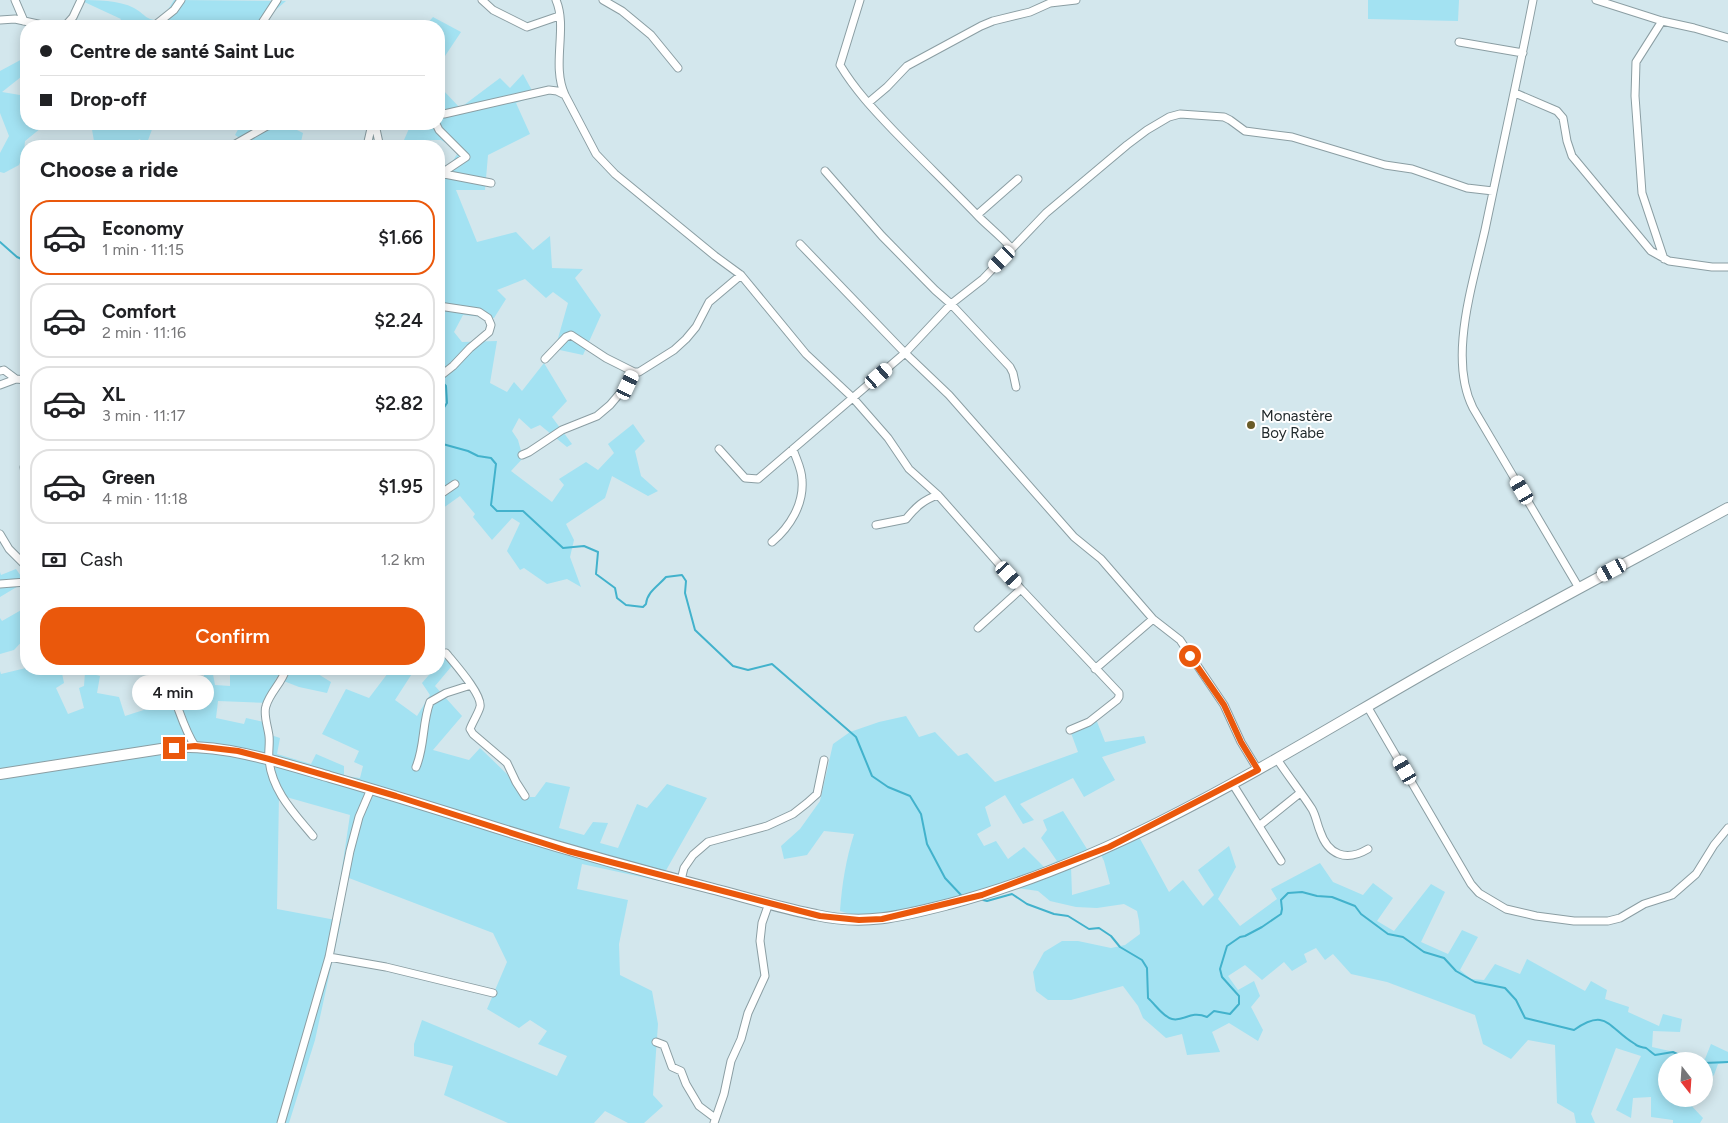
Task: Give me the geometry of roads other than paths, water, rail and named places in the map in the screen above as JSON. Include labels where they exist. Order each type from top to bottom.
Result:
[{"type":"main road","points":[[0,774],[174,748],[195,746],[238,751],[371,789],[568,851],[820,916],[859,920],[882,919],[991,892],[1109,847],[1258,770],[1520,619],[1728,508]]},
{"type":"street","points":[[15,0],[24,20]]},
{"type":"street","points":[[70,20],[81,0]]},
{"type":"street","points":[[162,20],[174,10],[181,0]]},
{"type":"street","points":[[264,20],[276,0]]},
{"type":"street","points":[[482,0],[493,10],[527,27],[559,16]]},
{"type":"street","points":[[556,0],[559,16],[560,45],[558,70],[565,95],[596,154],[615,174],[741,275],[806,354],[853,398],[888,438],[909,469],[938,495],[1021,589],[1119,693],[1117,700],[1090,722],[1070,730]]},
{"type":"street","points":[[603,0],[622,11],[651,35],[678,68]]},
{"type":"street","points":[[860,0],[840,66],[868,103],[1012,249]]},
{"type":"street","points":[[868,103],[907,66],[936,49],[993,21],[1030,12],[1051,2],[1076,0]]},
{"type":"street","points":[[1533,0],[1463,338],[1466,386],[1469,399],[1474,408],[1579,588]]},
{"type":"street","points":[[1596,0],[1662,21],[1728,38]]},
{"type":"street","points":[[0,20],[8,18],[20,20]]},
{"type":"street","points":[[1662,21],[1636,62],[1635,96],[1642,193],[1664,259]]},
{"type":"street","points":[[1459,42],[1523,54]]},
{"type":"street","points":[[445,114],[549,90],[565,95]]},
{"type":"street","points":[[1515,93],[1557,111],[1563,118],[1572,156],[1651,251],[1669,262],[1728,267]]},
{"type":"street","points":[[719,449],[745,478],[758,479],[905,353],[951,304],[983,279],[1046,213],[1127,144],[1162,121],[1180,114],[1224,117],[1245,131],[1292,137],[1378,163],[1412,169],[1466,188],[1493,191]]},
{"type":"street","points":[[242,140],[260,130]]},
{"type":"street","points":[[439,130],[466,157],[445,170]]},
{"type":"street","points":[[824,171],[882,236],[951,304],[1010,367],[1016,387]]},
{"type":"street","points":[[445,175],[491,183]]},
{"type":"street","points":[[978,215],[1018,180]]},
{"type":"street","points":[[800,244],[948,395],[1074,537],[1101,559],[1153,619],[1180,640],[1224,705],[1241,742],[1258,770]]},
{"type":"street","points":[[545,359],[566,337],[572,335],[606,358],[634,372],[638,372],[674,350],[686,339],[696,327],[709,302],[741,275]]},
{"type":"street","points":[[445,307],[479,312],[488,318],[490,325],[489,332],[445,373]]},
{"type":"street","points":[[0,371],[4,370],[16,379]]},
{"type":"street","points":[[522,455],[562,430],[597,416],[628,385],[634,372]]},
{"type":"street","points":[[0,385],[20,379]]},
{"type":"street","points":[[772,542],[792,520],[802,492],[802,479],[793,449]]},
{"type":"street","points":[[445,491],[455,484]]},
{"type":"street","points":[[876,526],[906,519],[916,506],[926,499],[938,495]]},
{"type":"street","points":[[0,534],[9,549],[20,560]]},
{"type":"street","points":[[0,584],[20,582]]},
{"type":"street","points":[[978,628],[1021,589]]},
{"type":"street","points":[[1095,669],[1153,619]]},
{"type":"street","points":[[446,652],[471,685],[480,702],[480,707],[470,729],[473,734],[507,764],[525,796]]},
{"type":"street","points":[[162,675],[171,689],[184,728],[195,746]]},
{"type":"street","points":[[284,675],[264,709],[269,738],[269,759],[272,776],[280,795],[313,836]]},
{"type":"street","points":[[416,767],[421,754],[426,712],[430,702],[446,693],[471,685]]},
{"type":"street","points":[[1367,706],[1471,884],[1479,893],[1506,909],[1536,916],[1574,921],[1608,921],[1620,918],[1644,904],[1672,895],[1696,874],[1714,845],[1728,828]]},
{"type":"street","points":[[1277,759],[1315,814],[1322,838],[1330,849],[1351,856],[1358,855],[1368,849]]},
{"type":"street","points":[[680,880],[684,868],[693,855],[708,842],[768,826],[793,814],[807,803],[817,794],[824,760]]},
{"type":"street","points":[[1232,783],[1281,861]]},
{"type":"street","points":[[281,1123],[329,957],[350,850],[359,817],[371,789]]},
{"type":"street","points":[[1259,826],[1300,793]]},
{"type":"street","points":[[656,1042],[664,1045],[672,1067],[681,1071],[699,1106],[714,1121],[724,1094],[731,1061],[741,1039],[748,1012],[765,976],[760,941],[762,922],[769,903]]},
{"type":"street","points":[[329,957],[386,967],[494,993]]},
{"type":"waterway","points":[[0,242],[20,258]]},
{"type":"waterway","points":[[445,385],[447,403],[445,406]]},
{"type":"waterway","points":[[445,445],[478,456],[491,458],[496,464],[491,505],[497,511],[523,511],[563,548],[584,546],[598,552],[596,574],[615,588],[617,598],[626,605],[643,607],[651,593],[666,577],[682,575],[686,581],[685,593],[695,630],[733,666],[748,670],[772,664],[856,737],[872,776],[888,787],[910,796],[921,814],[927,844],[945,878],[961,895]]},
{"type":"waterway","points":[[983,900],[987,901],[1012,894],[1027,904],[1054,914],[1068,916],[1089,929],[1099,928],[1111,936],[1120,947],[1142,960],[1147,968],[1148,998],[1165,1016],[1172,1019],[1180,1019],[1192,1015],[1207,1017],[1214,1011],[1230,1014],[1239,1004],[1239,996],[1222,977],[1220,969],[1227,946],[1281,914],[1281,900],[1288,893],[1302,892],[1332,897],[1355,906],[1361,914],[1388,934],[1403,937],[1424,952],[1444,958],[1456,971],[1475,982],[1505,988],[1516,1000],[1525,1018],[1574,1030],[1585,1023],[1601,1020],[1613,1026],[1636,1045],[1646,1048],[1655,1055],[1658,1054]]},
{"type":"waterway","points":[[1713,1063],[1728,1062]]},
{"type":"place","name":"Monastère Boy Rabe","points":[[1251,425]]}]
